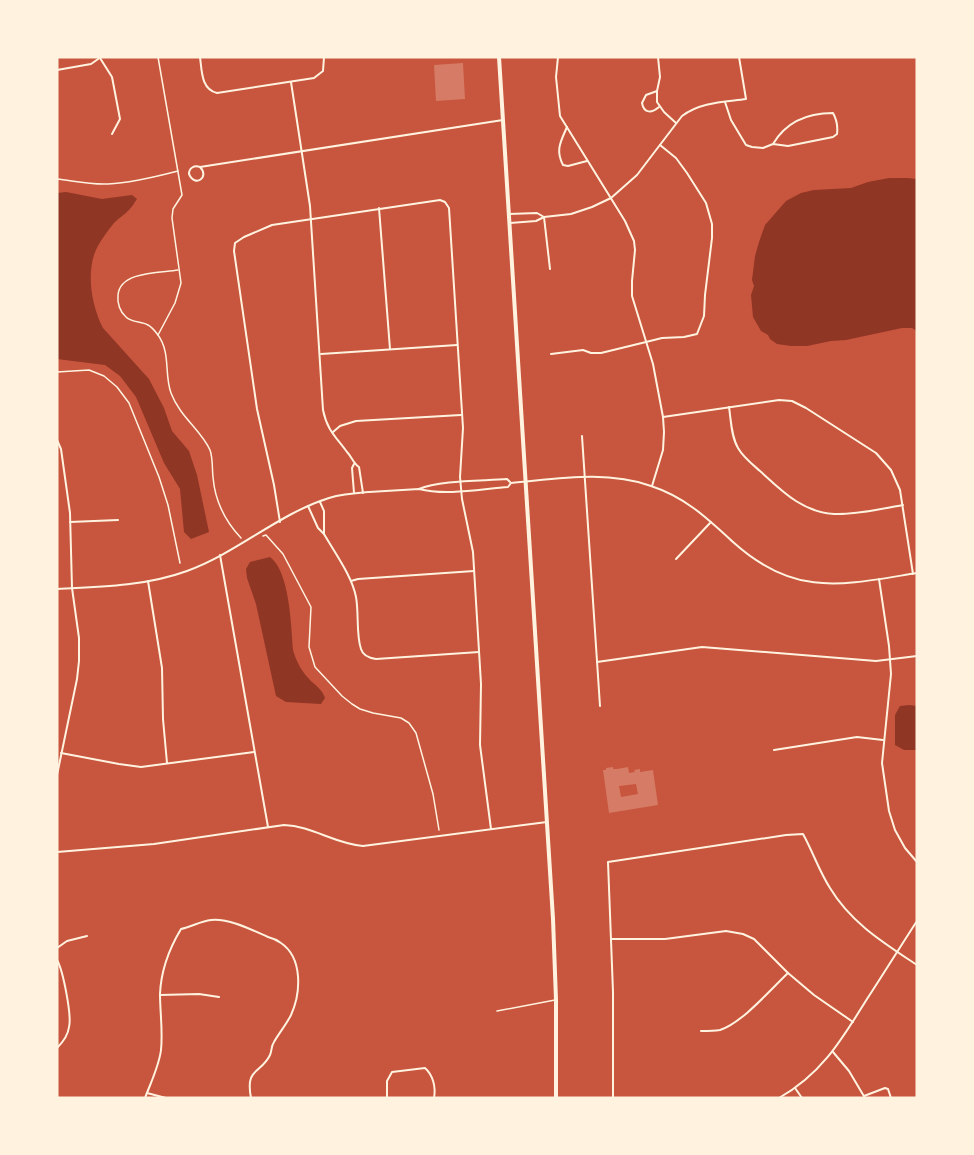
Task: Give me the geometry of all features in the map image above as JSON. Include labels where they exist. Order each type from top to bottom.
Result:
[{"type":"main road","points":[[499,57],[554,927],[556,1098]]},
{"type":"street","points":[[200,57],[206,87],[212,92],[220,93],[311,79],[321,74],[324,57]]},
{"type":"street","points":[[558,57],[556,77],[560,116],[629,228],[634,241],[632,292],[653,364],[663,417],[663,450],[652,486]]},
{"type":"street","points":[[658,57],[660,77],[657,102],[659,107],[676,123]]},
{"type":"street","points":[[509,223],[536,221],[544,217],[578,212],[611,198],[637,176],[682,116],[703,105],[746,99],[739,57]]},
{"type":"street","points":[[57,70],[91,64],[101,58],[112,77],[120,119],[112,134]]},
{"type":"street","points":[[291,82],[311,219],[323,410],[332,433],[354,464],[359,467],[363,493]]},
{"type":"street","points":[[657,91],[646,95],[642,103],[648,112],[659,107]]},
{"type":"street","points":[[725,102],[731,120],[746,145],[759,148],[773,144],[788,146],[834,137],[837,134],[838,124],[833,113],[817,114],[801,119],[780,132],[773,144]]},
{"type":"street","points":[[200,167],[204,174],[202,178],[194,181],[190,178],[189,171],[193,166],[200,167],[503,120]]},
{"type":"street","points":[[567,127],[559,144],[560,159],[563,165],[568,166],[587,161]]},
{"type":"street","points":[[551,354],[583,350],[601,353],[662,338],[696,334],[704,316],[713,235],[710,214],[702,196],[676,158],[660,145]]},
{"type":"street","points":[[280,522],[257,410],[234,251],[235,243],[272,225],[440,200],[448,204],[463,428],[460,482],[473,552],[481,684],[480,746],[491,830]]},
{"type":"street","points":[[380,208],[390,349]]},
{"type":"street","points":[[508,214],[537,213],[544,217]]},
{"type":"street","points":[[544,217],[550,269]]},
{"type":"street","points":[[321,354],[457,345]]},
{"type":"street","points":[[57,589],[117,586],[182,573],[220,555],[308,506],[333,496],[420,489],[461,491],[508,487],[510,483],[585,477],[620,478],[652,486],[680,499],[696,508],[752,558],[785,576],[804,582],[849,583],[915,573],[897,480],[876,453],[806,408],[785,400],[663,417]]},
{"type":"street","points":[[729,407],[738,449],[785,494],[805,507],[824,513],[841,514],[903,505]]},
{"type":"street","points":[[332,433],[340,426],[356,421],[462,415]]},
{"type":"street","points":[[582,436],[600,706]]},
{"type":"street","points":[[57,440],[61,449],[70,522],[72,588],[79,638],[77,679],[57,775]]},
{"type":"street","points":[[354,464],[352,468],[354,494]]},
{"type":"street","points":[[420,489],[427,485],[460,482],[507,479],[510,483]]},
{"type":"street","points":[[320,501],[324,511],[324,534]]},
{"type":"street","points":[[308,506],[318,528],[324,534],[350,581],[357,601],[360,644],[363,653],[375,659],[479,652]]},
{"type":"street","points":[[70,522],[118,520]]},
{"type":"street","points":[[676,559],[711,522]]},
{"type":"street","points":[[220,555],[268,828]]},
{"type":"street","points":[[350,581],[474,571]]},
{"type":"street","points":[[879,579],[890,660],[882,764],[891,819],[900,841],[917,862]]},
{"type":"street","points":[[148,581],[162,668],[163,720],[168,764]]},
{"type":"street","points":[[597,662],[702,647],[867,660],[890,660],[917,656]]},
{"type":"street","points":[[774,750],[857,737],[884,740]]},
{"type":"street","points":[[61,753],[129,766],[147,766],[255,752]]},
{"type":"street","points":[[57,852],[154,844],[284,825],[302,827],[343,843],[363,846],[547,822]]},
{"type":"street","points":[[613,1098],[608,862],[804,834],[823,877],[844,908],[870,933],[917,965]]},
{"type":"street","points":[[145,1098],[161,1049],[160,995],[167,954],[181,929],[208,920],[222,920],[281,943],[294,959],[297,970],[296,1002],[287,1022],[272,1044],[271,1053],[266,1061],[253,1072],[249,1088],[250,1098]]},
{"type":"street","points":[[779,1098],[795,1088],[833,1052],[917,921]]},
{"type":"street","points":[[611,939],[665,939],[737,932],[754,939],[814,995],[853,1022]]},
{"type":"street","points":[[57,948],[67,942],[87,936]]},
{"type":"street","points":[[57,960],[63,976],[70,1026],[64,1040],[57,1048]]},
{"type":"street","points":[[701,1031],[721,1029],[741,1017],[788,973]]},
{"type":"street","points":[[160,995],[199,994],[219,997]]},
{"type":"street","points":[[833,1052],[849,1071],[865,1097],[885,1088],[888,1089],[891,1098]]},
{"type":"street","points":[[387,1098],[387,1081],[392,1072],[424,1068],[432,1076],[434,1098]]},
{"type":"street","points":[[795,1088],[802,1098]]},
{"type":"street","points":[[147,1093],[166,1098]]},
{"type":"lane","points":[[497,1011],[556,1000]]},
{"type":"path","points":[[158,57],[182,195],[173,209],[172,218],[181,283],[170,314],[158,336]]},
{"type":"path","points":[[57,179],[110,184],[178,171]]},
{"type":"path","points":[[179,270],[132,277],[122,284],[118,292],[119,306],[126,318],[148,325],[162,341],[166,353],[170,391],[177,408],[209,450],[212,459],[215,496],[223,516],[240,538]]},
{"type":"path","points":[[57,372],[89,370],[104,376],[117,387],[129,403],[168,505],[180,563]]},
{"type":"path","points":[[266,535],[283,554],[311,606],[309,647],[315,667],[352,704],[373,713],[401,718],[409,723],[416,734],[433,794],[439,830]]},
{"type":"shaded area","points":[[889,178],[917,179],[917,331],[912,328],[902,328],[807,346],[777,344],[761,331],[753,317],[751,295],[754,286],[752,280],[755,256],[765,225],[786,201],[801,193],[851,188]]},
{"type":"shaded area","points":[[66,192],[102,199],[132,195],[137,199],[129,210],[114,223],[96,251],[91,273],[93,301],[103,328],[149,379],[164,408],[172,431],[189,451],[197,475],[209,532],[191,539],[184,532],[180,489],[164,463],[136,397],[120,376],[105,365],[57,359],[57,193]]},
{"type":"shaded area","points":[[270,557],[277,564],[286,587],[294,654],[304,673],[324,695],[325,698],[321,704],[286,702],[276,696],[246,569],[250,562]]},
{"type":"shaded area","points":[[900,706],[917,706],[917,750],[904,750],[895,745],[895,715]]},
{"type":"building","points":[[463,63],[465,99],[436,101],[434,65]]},
{"type":"building","points":[[628,767],[629,773],[640,769],[640,772],[653,770],[658,805],[609,813],[603,770]],"holes":[[[636,784],[638,794],[621,797],[619,786]]]}]
